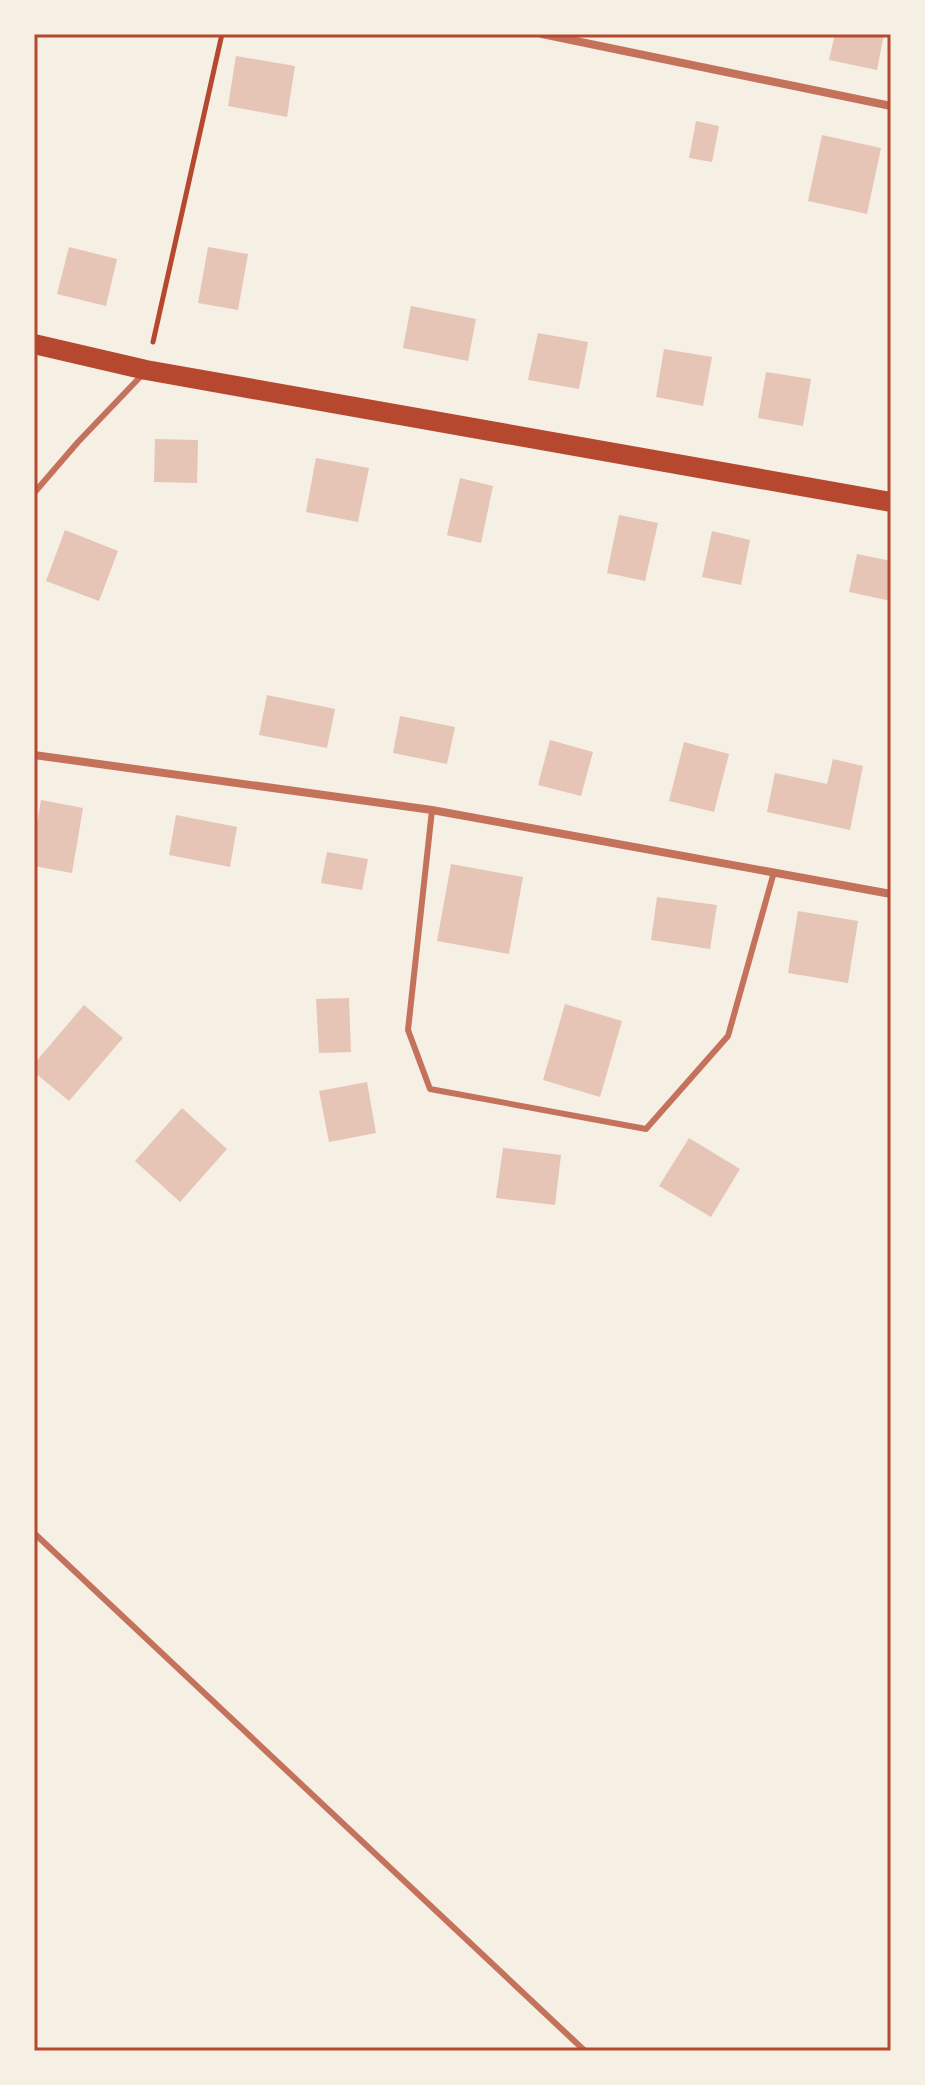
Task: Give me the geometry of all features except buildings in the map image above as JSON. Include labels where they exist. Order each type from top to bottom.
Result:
[{"type":"main road","points":[[34,344],[146,370],[891,502]]},
{"type":"street","points":[[542,34],[891,106]]},
{"type":"street","points":[[34,755],[432,810],[891,894]]},
{"type":"lane","points":[[34,493],[146,370]]},
{"type":"lane","points":[[432,810],[408,1030],[430,1089],[646,1129],[728,1036],[774,872]]},
{"type":"lane","points":[[34,1533],[585,2051]]},
{"type":"path","points":[[146,370],[222,34]]}]
